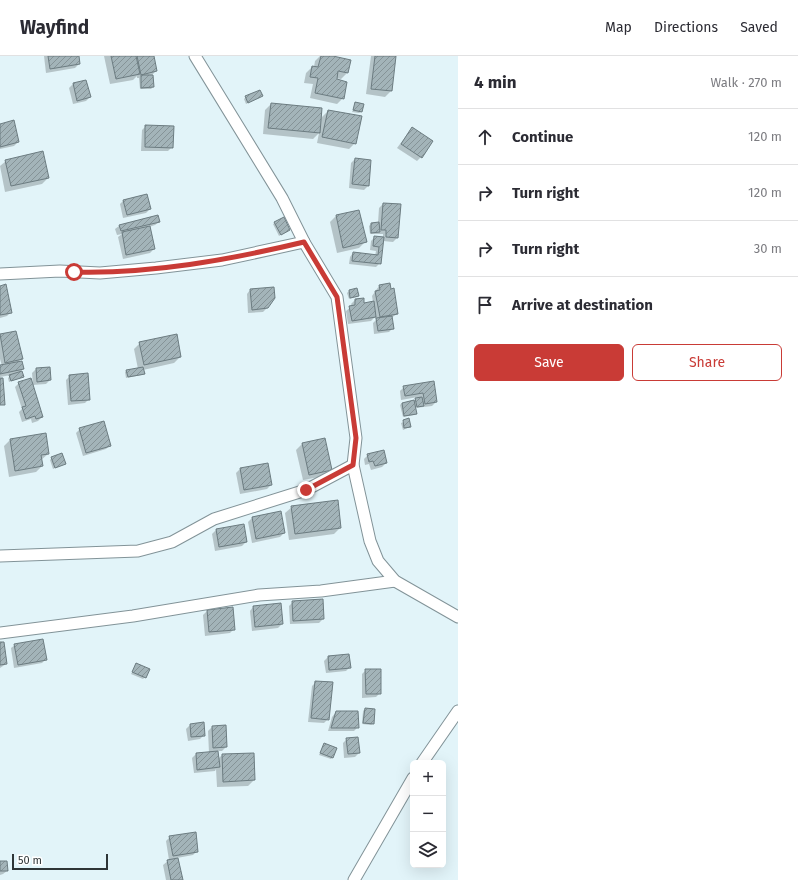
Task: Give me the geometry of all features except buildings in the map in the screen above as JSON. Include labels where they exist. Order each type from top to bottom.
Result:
[{"type":"street","points":[[195,56],[282,198],[304,242],[337,297],[356,438],[353,465],[370,541],[378,561],[395,581],[458,617]]},
{"type":"street","points":[[0,274],[60,271],[100,272],[156,268],[222,260],[304,242]]},
{"type":"street","points":[[0,556],[138,551],[172,542],[214,519],[306,490],[353,465]]},
{"type":"street","points":[[0,633],[133,616],[260,595],[321,590],[395,581]]},
{"type":"street","points":[[424,597],[458,608]]},
{"type":"street","points":[[424,760],[458,711]]},
{"type":"street","points":[[354,880],[410,783]]},
{"type":"route","points":[[74,272],[100,272],[156,268],[209,262],[304,242],[337,297],[356,438],[353,465],[306,490]]}]
